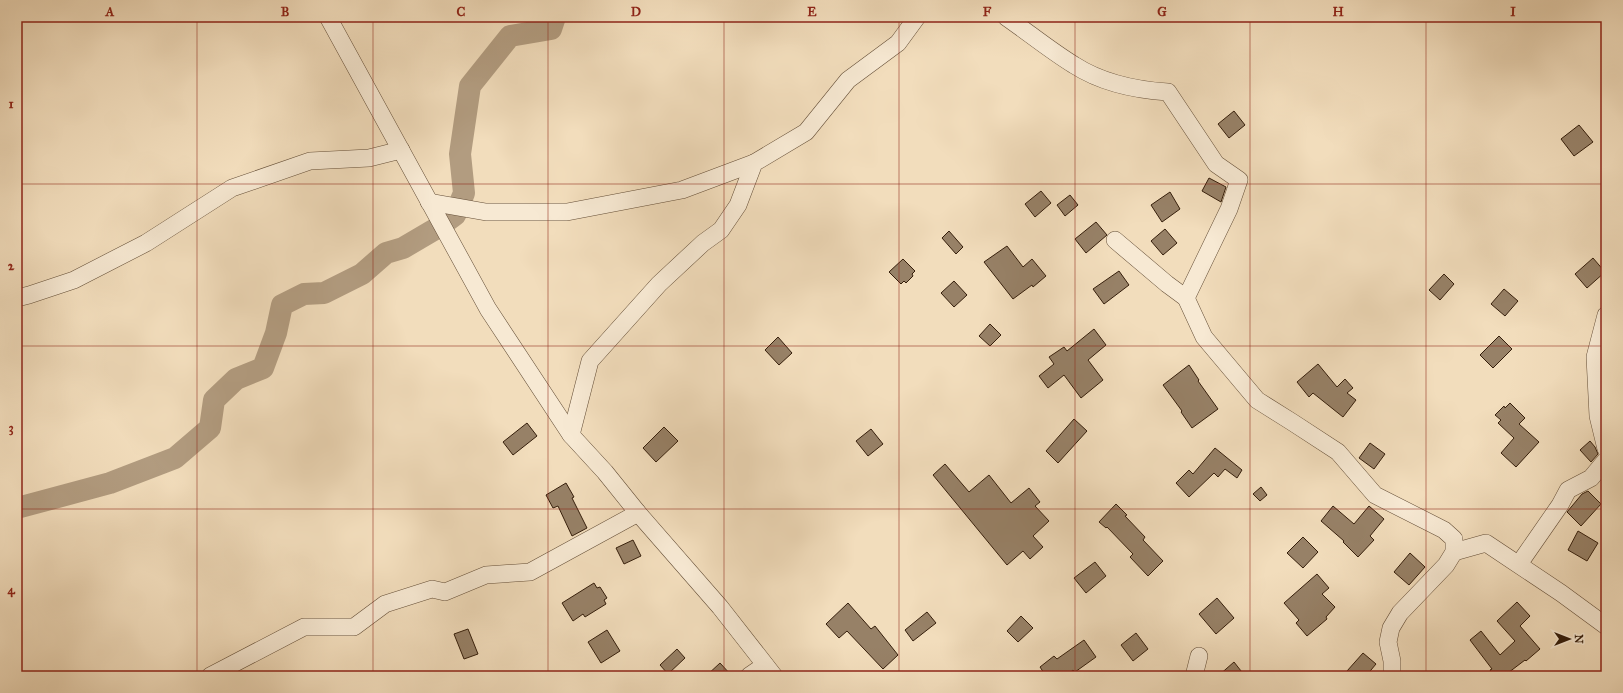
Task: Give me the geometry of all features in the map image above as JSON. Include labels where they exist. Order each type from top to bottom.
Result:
[{"type":"street","points":[[328,17],[488,309],[571,436],[605,472],[638,513],[720,607],[769,670],[749,676]]},
{"type":"street","points":[[429,202],[486,212],[567,212],[682,190],[754,163],[806,132],[848,80],[898,43],[917,17]]},
{"type":"street","points":[[1006,17],[1075,66],[1108,81],[1144,91],[1168,92],[1216,164],[1239,180],[1229,209],[1186,298]]},
{"type":"street","points":[[17,298],[74,280],[146,243],[232,188],[310,161],[369,158],[400,150]]},
{"type":"street","points":[[571,436],[590,361],[659,284],[704,243],[721,230],[738,206],[754,163]]},
{"type":"street","points":[[1115,240],[1186,298],[1204,337],[1257,400],[1338,452],[1375,495],[1444,530],[1454,539],[1454,552],[1446,565],[1400,613],[1391,628],[1388,642],[1392,661],[1392,676]]},
{"type":"street","points":[[1606,315],[1595,357],[1598,416],[1606,449]]},
{"type":"street","points":[[1519,564],[1560,505],[1568,490],[1591,478],[1606,460]]},
{"type":"street","points":[[210,676],[304,627],[354,627],[385,604],[432,589],[445,592],[486,575],[530,572],[638,513]]},
{"type":"street","points":[[1454,552],[1486,543],[1519,564],[1606,626]]},
{"type":"street","points":[[1194,676],[1199,656]]},
{"type":"building","points":[[1234,111],[1245,125],[1229,138],[1218,124]]},
{"type":"building","points":[[1579,125],[1593,142],[1574,156],[1561,139]]},
{"type":"building","points":[[1209,178],[1226,187],[1221,202],[1202,191]]},
{"type":"building","points":[[1041,191],[1051,203],[1035,217],[1025,204]]},
{"type":"building","points":[[1170,192],[1180,209],[1162,222],[1151,205]]},
{"type":"building","points":[[1070,195],[1078,205],[1065,216],[1057,205]]},
{"type":"building","points":[[1096,222],[1107,235],[1086,253],[1075,239]]},
{"type":"building","points":[[1165,229],[1177,243],[1163,255],[1151,241]]},
{"type":"building","points":[[949,231],[963,247],[956,254],[942,238]]},
{"type":"building","points":[[1007,246],[1023,267],[1032,259],[1046,276],[1033,287],[1032,285],[1013,299],[984,262]]},
{"type":"building","points":[[1593,258],[1605,272],[1587,288],[1575,274]]},
{"type":"building","points":[[903,259],[915,271],[912,274],[913,276],[906,283],[904,281],[901,284],[889,272]]},
{"type":"building","points":[[1119,271],[1129,285],[1104,304],[1093,289]]},
{"type":"building","points":[[1444,274],[1454,284],[1440,300],[1429,290]]},
{"type":"building","points":[[954,281],[967,295],[954,307],[941,293]]},
{"type":"building","points":[[1504,289],[1518,301],[1505,316],[1491,304]]},
{"type":"building","points":[[990,324],[1001,335],[990,346],[979,336]]},
{"type":"building","points":[[1094,329],[1106,345],[1088,360],[1103,380],[1081,398],[1064,375],[1048,388],[1039,376],[1054,364],[1049,357],[1064,347],[1067,351]]},
{"type":"building","points":[[1499,336],[1512,349],[1493,368],[1480,355]]},
{"type":"building","points":[[778,337],[792,353],[779,365],[765,350]]},
{"type":"building","points":[[1318,364],[1337,387],[1345,379],[1353,388],[1347,393],[1356,400],[1343,417],[1313,393],[1309,397],[1297,382]]},
{"type":"building","points":[[1189,365],[1199,380],[1198,381],[1218,409],[1192,428],[1181,412],[1182,411],[1163,385]]},
{"type":"building","points":[[1510,403],[1525,418],[1519,424],[1539,442],[1516,467],[1501,453],[1514,438],[1498,423],[1501,420],[1495,415],[1504,406],[1505,408]]},
{"type":"building","points":[[1074,419],[1087,431],[1058,463],[1046,451]]},
{"type":"building","points":[[527,423],[537,436],[513,455],[503,442]]},
{"type":"building","points":[[664,427],[678,441],[656,462],[643,448]]},
{"type":"building","points":[[871,429],[883,444],[868,456],[856,441]]},
{"type":"building","points":[[1590,441],[1598,454],[1591,462],[1580,450]]},
{"type":"building","points":[[1370,443],[1385,454],[1374,469],[1359,458]]},
{"type":"building","points":[[1215,448],[1242,470],[1237,478],[1225,469],[1218,477],[1214,473],[1189,497],[1176,483],[1189,470],[1193,474]]},
{"type":"building","points":[[945,464],[969,492],[989,475],[1011,503],[1029,488],[1040,502],[1035,506],[1049,521],[1033,536],[1043,547],[1030,559],[1023,551],[1007,565],[933,475]]},
{"type":"building","points":[[566,483],[574,497],[572,498],[587,528],[572,536],[558,506],[553,508],[546,495]]},
{"type":"building","points":[[1261,487],[1267,495],[1260,501],[1253,494]]},
{"type":"building","points":[[1588,491],[1601,504],[1581,526],[1567,512],[1582,494]]},
{"type":"building","points":[[1116,504],[1145,537],[1143,540],[1163,561],[1148,576],[1130,557],[1133,554],[1107,527],[1106,528],[1099,522]]},
{"type":"building","points":[[1333,506],[1354,524],[1369,506],[1384,519],[1370,536],[1374,540],[1358,557],[1343,542],[1344,541],[1321,521]]},
{"type":"building","points":[[1578,531],[1598,543],[1587,561],[1568,550]]},
{"type":"building","points":[[1303,537],[1318,552],[1303,568],[1287,553]]},
{"type":"building","points":[[633,540],[641,556],[624,564],[616,548]]},
{"type":"building","points":[[1410,553],[1425,567],[1409,585],[1394,572]]},
{"type":"building","points":[[1095,562],[1106,576],[1086,593],[1074,578]]},
{"type":"building","points":[[1317,574],[1329,588],[1322,594],[1335,607],[1326,617],[1327,619],[1307,636],[1296,623],[1299,620],[1284,603]]},
{"type":"building","points":[[594,583],[597,588],[600,587],[607,598],[604,600],[606,604],[585,617],[583,614],[573,621],[562,603]]},
{"type":"building","points":[[1217,598],[1234,618],[1216,634],[1199,614]]},
{"type":"building","points":[[1517,602],[1530,616],[1520,626],[1540,649],[1526,661],[1525,660],[1504,676],[1494,676],[1490,670],[1492,669],[1470,640],[1481,631],[1500,655],[1515,641],[1497,621]]},
{"type":"building","points":[[848,603],[871,629],[875,626],[898,655],[883,669],[847,631],[839,638],[826,624]]},
{"type":"building","points":[[927,612],[936,623],[913,641],[905,630]]},
{"type":"building","points":[[1021,616],[1033,628],[1018,642],[1007,631]]},
{"type":"building","points":[[468,629],[478,654],[464,659],[454,634]]},
{"type":"building","points":[[607,630],[620,651],[601,663],[588,642]]},
{"type":"building","points":[[1136,633],[1148,649],[1133,661],[1121,645]]},
{"type":"building","points":[[1084,640],[1096,657],[1075,672],[1073,670],[1066,676],[1046,676],[1040,667],[1054,656],[1057,659]]},
{"type":"building","points":[[677,649],[685,658],[668,674],[660,665]]},
{"type":"building","points":[[1363,653],[1376,664],[1366,676],[1352,676],[1347,671]]},
{"type":"building","points":[[1234,662],[1245,676],[1218,676]]},
{"type":"building","points":[[720,663],[732,676],[706,676]]},
{"type":"waterway","points":[[447,221],[455,215],[464,193],[460,154],[470,86],[510,36],[551,29],[555,17]]},
{"type":"waterway","points":[[17,508],[110,483],[175,458],[210,428],[214,400],[236,379],[263,368],[276,333],[282,305],[304,294],[324,293],[362,274],[386,253],[403,248],[437,228]]}]
